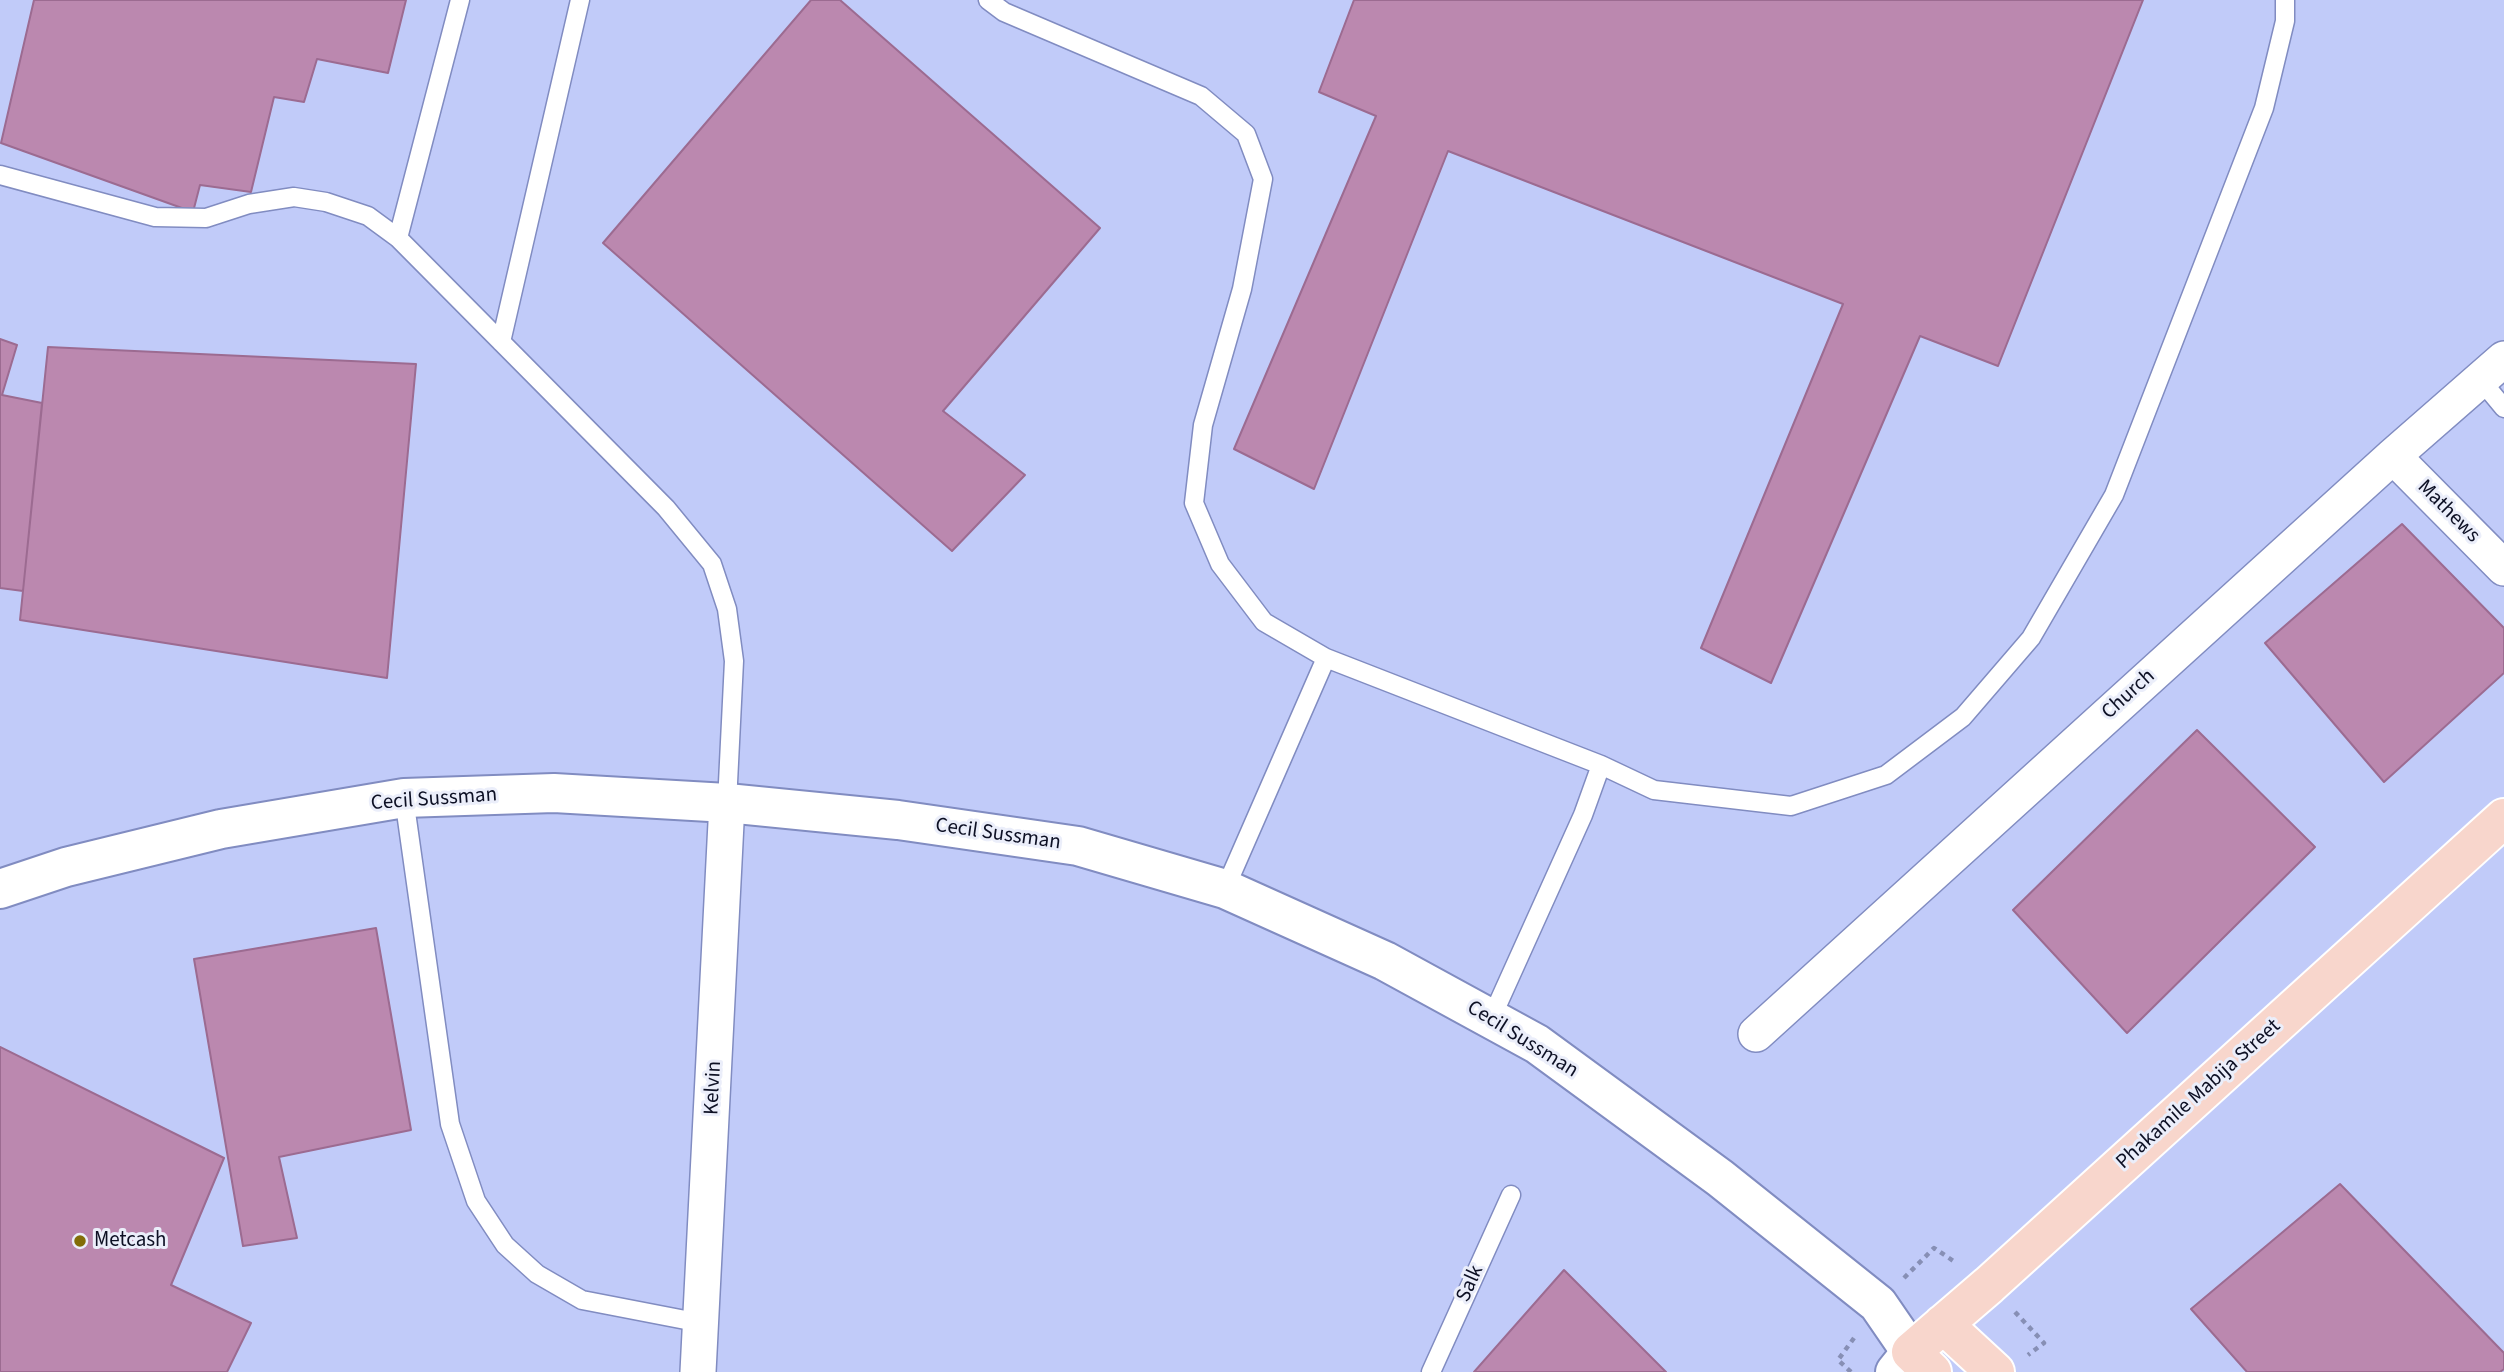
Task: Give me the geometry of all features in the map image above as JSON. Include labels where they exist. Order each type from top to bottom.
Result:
[{"type":"highway","name":"Phakamile Mabija Street","points":[[1913,1365],[1943,1324],[2504,818]]},
{"type":"highway","points":[[1943,1324],[1995,1372]]},
{"type":"main road","name":"Cecil Sussman","points":[[0,889],[66,867],[221,829],[404,798],[554,793],[727,803],[898,820],[1077,846],[1225,889],[1385,961],[1537,1044],[1709,1170],[1878,1304],[1943,1324]]},
{"type":"main road","name":"Cecil Sussman","points":[[1878,1304],[1913,1365]]},
{"type":"street","name":"Church","points":[[1756,1034],[2492,369]]},
{"type":"street","name":"Mathews","points":[[2393,456],[2504,567]]},
{"type":"street","name":"Kelvin","points":[[698,1372],[727,803]]},
{"type":"lane","points":[[398,238],[460,0]]},
{"type":"lane","points":[[501,342],[580,0]]},
{"type":"lane","points":[[988,0],[1004,12],[1201,96],[1246,134],[1264,179],[1241,289],[1203,425],[1194,503],[1220,564],[1264,622],[1326,658],[1601,765],[1654,790],[1791,806],[1886,775],[1963,717],[2031,638],[2114,495],[2264,108],[2285,21],[2285,0]]},
{"type":"lane","points":[[0,175],[155,217],[206,218],[249,204],[294,197],[326,202],[368,216],[398,238],[666,508],[712,564],[727,609],[734,662],[727,803]]},
{"type":"lane","points":[[2492,369],[2504,408]]},
{"type":"lane","points":[[1225,889],[1326,658]]},
{"type":"lane","points":[[1491,1019],[1583,815],[1601,765]]},
{"type":"lane","points":[[404,798],[450,1124],[476,1201],[513,1253],[537,1275],[582,1300],[701,1323]]},
{"type":"lane","name":"Salk","points":[[1431,1372],[1511,1195]]},
{"type":"building","points":[[34,0],[406,0],[388,73],[317,59],[304,102],[274,97],[251,192],[200,185],[193,212],[1,143]]},
{"type":"building","points":[[811,0],[840,0],[1100,228],[943,411],[1025,475],[952,551],[603,243]]},
{"type":"building","points":[[1354,0],[2143,0],[1998,366],[1920,336],[1771,683],[1701,648],[1843,304],[1448,151],[1314,489],[1234,449],[1376,116],[1319,92]]},
{"type":"building","points":[[0,339],[17,345],[2,395],[42,403],[23,591],[0,588]]},
{"type":"building","points":[[48,347],[416,364],[387,678],[20,620]]},
{"type":"building","points":[[2402,524],[2504,628],[2504,673],[2384,782],[2265,643]]},
{"type":"building","points":[[2197,730],[2315,847],[2127,1033],[2013,910]]},
{"type":"building","points":[[376,928],[411,1130],[279,1157],[297,1238],[243,1246],[194,959]]},
{"type":"building","points":[[0,1047],[224,1158],[171,1285],[251,1323],[227,1372],[0,1372]]},
{"type":"building","points":[[2340,1184],[2504,1353],[2504,1369],[2500,1372],[2247,1372],[2191,1309]]},
{"type":"building","points":[[1564,1270],[1666,1372],[1474,1372]]},
{"type":"place","name":"Metcash","points":[[80,1241]]}]
